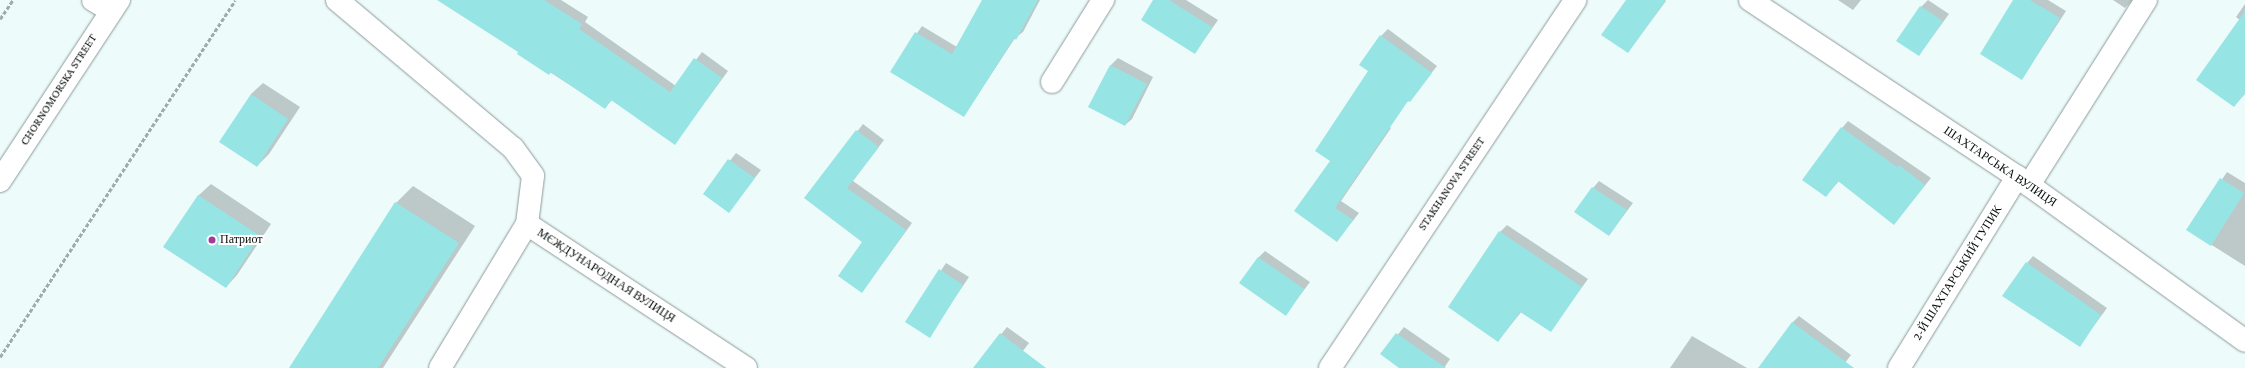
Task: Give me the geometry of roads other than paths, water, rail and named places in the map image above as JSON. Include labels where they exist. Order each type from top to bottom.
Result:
[{"type":"street","name":"МЄЖДУНАРОДНАЯ ВУЛИЦЯ","points":[[336,0],[513,148],[534,176],[527,224],[746,368]]},
{"type":"street","points":[[1052,82],[1103,0]]},
{"type":"street","name":"STAKHANOVA STREET","points":[[1330,368],[1575,0]]},
{"type":"street","name":"ШАХТАРСЬКА ВУЛИЦЯ","points":[[1750,0],[2023,181],[2245,341]]},
{"type":"street","name":"2-Й ШАХТАРСЬКИЙ ТУПИК","points":[[1899,368],[2023,181],[2146,0]]},
{"type":"street","name":"CHORNOMORSKA STREET","points":[[0,180],[108,4]]},
{"type":"street","points":[[440,368],[527,224]]},
{"type":"place","name":"Патриот","points":[[212,240]]}]
